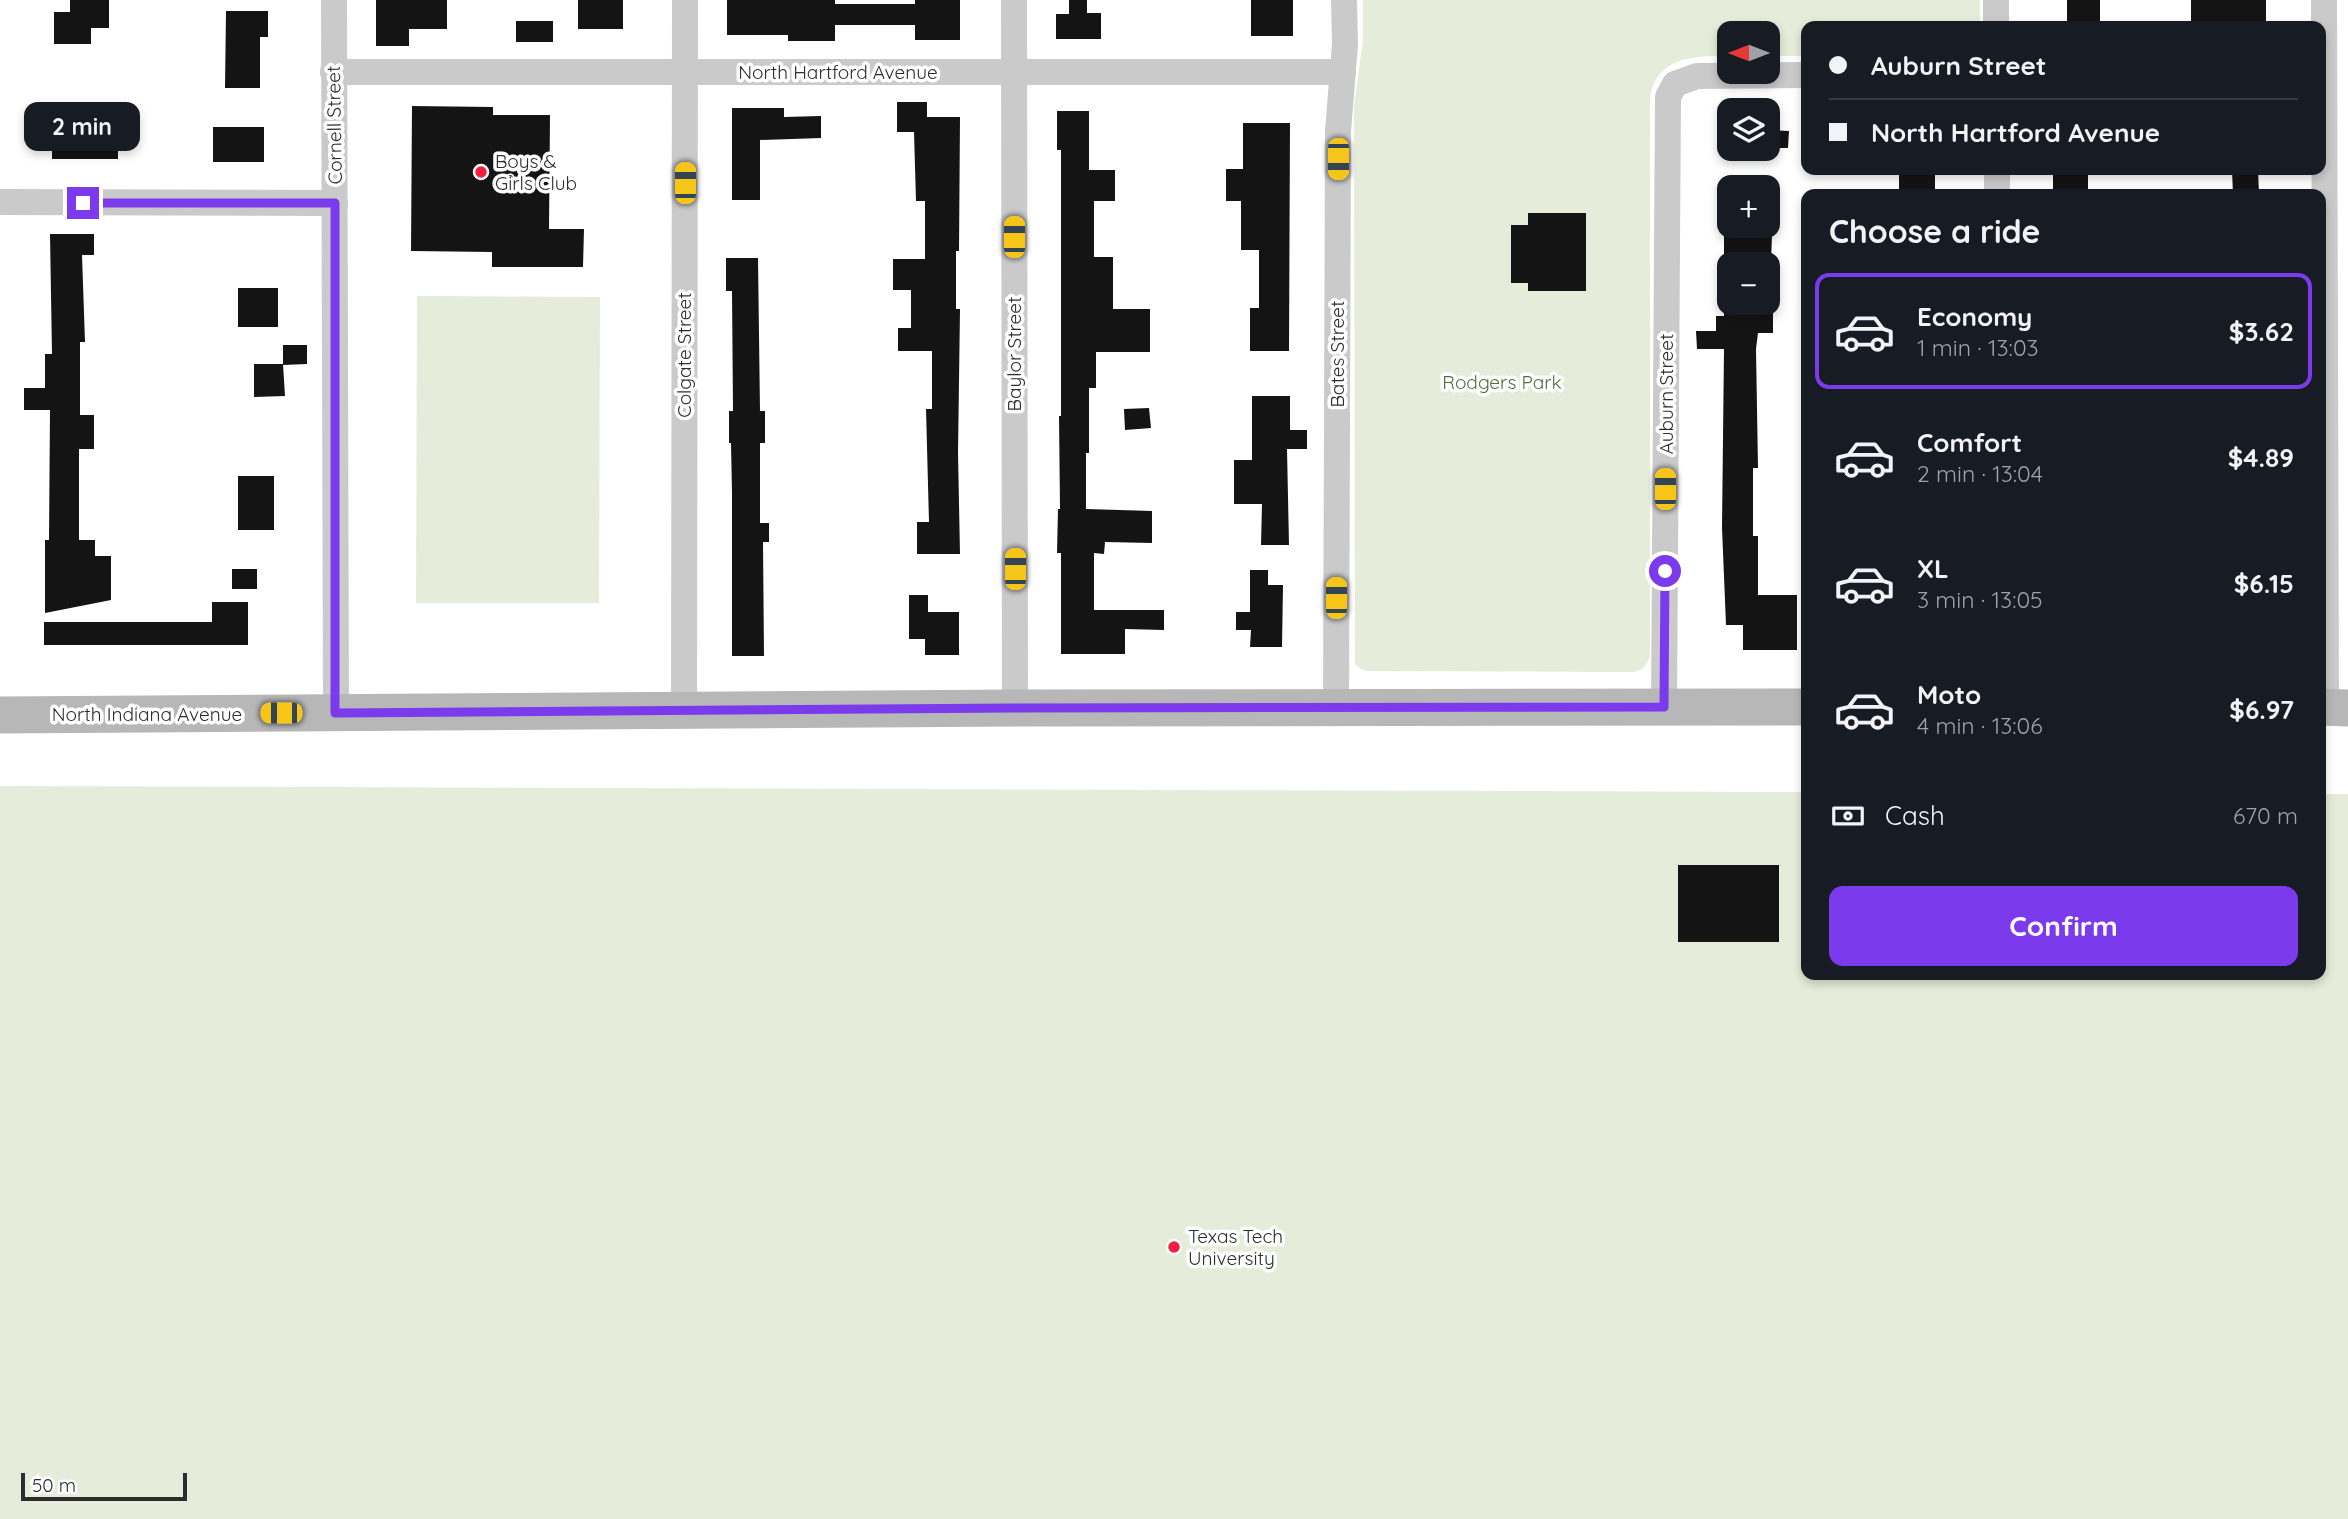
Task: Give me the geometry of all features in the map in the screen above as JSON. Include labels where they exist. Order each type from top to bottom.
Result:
[{"type":"main road","name":"North Indiana Avenue","points":[[0,715],[1015,708],[1801,707]]},
{"type":"street","name":"Cornell Street","points":[[334,0],[335,713]]},
{"type":"street","name":"Colgate Street","points":[[684,710],[685,0]]},
{"type":"street","name":"Baylor Street","points":[[1014,0],[1015,708]]},
{"type":"street","name":"Bates Street","points":[[1336,708],[1338,131],[1345,0]]},
{"type":"street","points":[[1996,0],[1996,21]]},
{"type":"street","points":[[2324,0],[2331,72],[2332,708]]},
{"type":"street","name":"North Hartford Avenue","points":[[333,72],[1342,72]]},
{"type":"street","name":"Auburn Street","points":[[1664,707],[1668,97],[1675,83],[1697,76],[1801,75]]},
{"type":"street","points":[[0,202],[335,203]]},
{"type":"green space","name":"Rodgers Park","points":[[1363,0],[1980,0],[1980,21],[1801,21],[1801,56],[1780,56],[1780,21],[1717,21],[1717,56],[1680,61],[1661,73],[1654,83],[1650,97],[1650,657],[1643,669],[1634,672],[1367,671],[1355,664],[1354,106],[1363,40]]},
{"type":"green space","points":[[417,296],[600,297],[599,603],[416,603]]},
{"type":"green space","name":"Texas Tech University","points":[[0,786],[1801,792],[1801,980],[2326,980],[2326,794],[2348,794],[2348,1519],[0,1519]]},
{"type":"building","points":[[70,0],[109,0],[109,28],[91,28],[91,44],[54,44],[54,12],[70,12]]},
{"type":"building","points":[[376,0],[447,0],[447,29],[409,29],[409,46],[376,46]]},
{"type":"building","points":[[578,0],[623,0],[623,29],[578,29]]},
{"type":"building","points":[[727,0],[835,0],[835,4],[915,4],[915,0],[960,0],[960,40],[915,40],[915,25],[835,25],[835,41],[788,41],[788,35],[727,35]]},
{"type":"building","points":[[1069,0],[1087,0],[1087,13],[1101,13],[1101,39],[1056,39],[1056,14],[1069,14]]},
{"type":"building","points":[[1251,0],[1293,0],[1293,36],[1251,36]]},
{"type":"building","points":[[2067,0],[2100,0],[2100,21],[2067,21]]},
{"type":"building","points":[[2191,0],[2266,0],[2266,21],[2191,21]]},
{"type":"building","points":[[226,11],[268,11],[268,37],[260,37],[260,88],[225,88]]},
{"type":"building","points":[[516,21],[553,21],[553,42],[516,42]]},
{"type":"building","points":[[897,102],[927,102],[927,117],[960,117],[956,309],[960,309],[960,554],[917,554],[917,522],[929,522],[926,409],[932,409],[932,351],[898,351],[898,328],[911,328],[911,290],[893,290],[893,259],[925,259],[925,201],[916,201],[914,132],[897,132]]},
{"type":"building","name":"Boys & Girls Club","points":[[412,106],[493,107],[493,115],[550,115],[549,229],[584,229],[583,267],[492,267],[492,252],[411,251]]},
{"type":"building","points":[[732,108],[784,108],[784,117],[821,116],[821,138],[760,140],[760,200],[732,200]]},
{"type":"building","points":[[52,110],[101,110],[101,132],[118,132],[118,159],[52,159]]},
{"type":"building","points":[[1057,111],[1089,111],[1089,170],[1115,170],[1115,201],[1094,201],[1094,257],[1113,257],[1113,309],[1150,309],[1150,352],[1096,352],[1096,388],[1089,388],[1086,509],[1152,511],[1152,543],[1105,542],[1104,554],[1094,553],[1094,610],[1164,610],[1164,630],[1125,629],[1125,654],[1061,654],[1061,553],[1057,553],[1061,416],[1061,150],[1057,150]]},
{"type":"building","points":[[1243,123],[1290,123],[1289,351],[1250,351],[1250,308],[1259,308],[1259,250],[1241,250],[1241,201],[1226,201],[1226,169],[1243,169]]},
{"type":"building","points":[[213,127],[264,127],[264,162],[213,162]]},
{"type":"building","points":[[1780,131],[1789,131],[1788,148],[1780,148]]},
{"type":"building","points":[[1899,175],[1935,175],[1935,189],[1899,189]]},
{"type":"building","points":[[2053,175],[2088,175],[2088,189],[2053,189]]},
{"type":"building","points":[[2232,175],[2258,175],[2259,189],[2233,189]]},
{"type":"building","points":[[1528,213],[1586,213],[1586,291],[1528,291],[1528,283],[1511,283],[1511,225],[1528,225]]},
{"type":"building","points":[[50,234],[94,234],[94,255],[82,255],[85,342],[80,342],[80,415],[94,415],[94,449],[79,449],[79,540],[95,540],[95,556],[111,556],[111,600],[45,613],[45,540],[49,540],[50,410],[24,410],[24,388],[45,388],[45,354],[52,354]]},
{"type":"building","points":[[1724,238],[1772,238],[1771,252],[1724,252]]},
{"type":"building","points":[[726,258],[758,258],[760,411],[765,411],[765,443],[760,443],[760,523],[769,523],[769,542],[763,542],[764,656],[732,656],[729,411],[733,411],[732,291],[726,291]]},
{"type":"building","points":[[238,288],[278,288],[278,327],[238,327]]},
{"type":"building","points":[[1773,315],[1773,333],[1758,333],[1756,349],[1758,468],[1753,468],[1753,536],[1758,536],[1758,595],[1797,595],[1797,650],[1743,650],[1743,625],[1726,625],[1722,528],[1724,349],[1697,349],[1696,331],[1716,331],[1716,316]]},
{"type":"building","points":[[283,345],[307,345],[307,364],[283,365]]},
{"type":"building","points":[[254,364],[283,364],[285,396],[254,397]]},
{"type":"building","points":[[1252,396],[1290,396],[1290,430],[1307,430],[1307,449],[1287,449],[1289,545],[1261,545],[1262,504],[1234,504],[1234,460],[1252,460]]},
{"type":"building","points":[[1149,408],[1151,428],[1125,430],[1124,409]]},
{"type":"building","points":[[238,476],[274,476],[274,530],[238,530]]},
{"type":"building","points":[[232,569],[257,569],[257,589],[232,589]]},
{"type":"building","points":[[1250,570],[1268,570],[1268,585],[1283,585],[1282,647],[1250,647],[1251,630],[1236,630],[1236,612],[1250,612]]},
{"type":"building","points":[[909,595],[928,595],[928,612],[959,612],[959,655],[925,655],[925,639],[909,639]]},
{"type":"building","points":[[212,602],[248,602],[248,645],[44,645],[44,622],[212,622]]},
{"type":"building","points":[[1678,865],[1779,865],[1779,942],[1678,942]]},
{"type":"place","name":"Boys & Girls Club","points":[[481,172]]},
{"type":"place","name":"Texas Tech University","points":[[1174,1247]]},
{"type":"route","points":[[83,203],[335,203],[335,713],[1664,707],[1665,571]]}]
